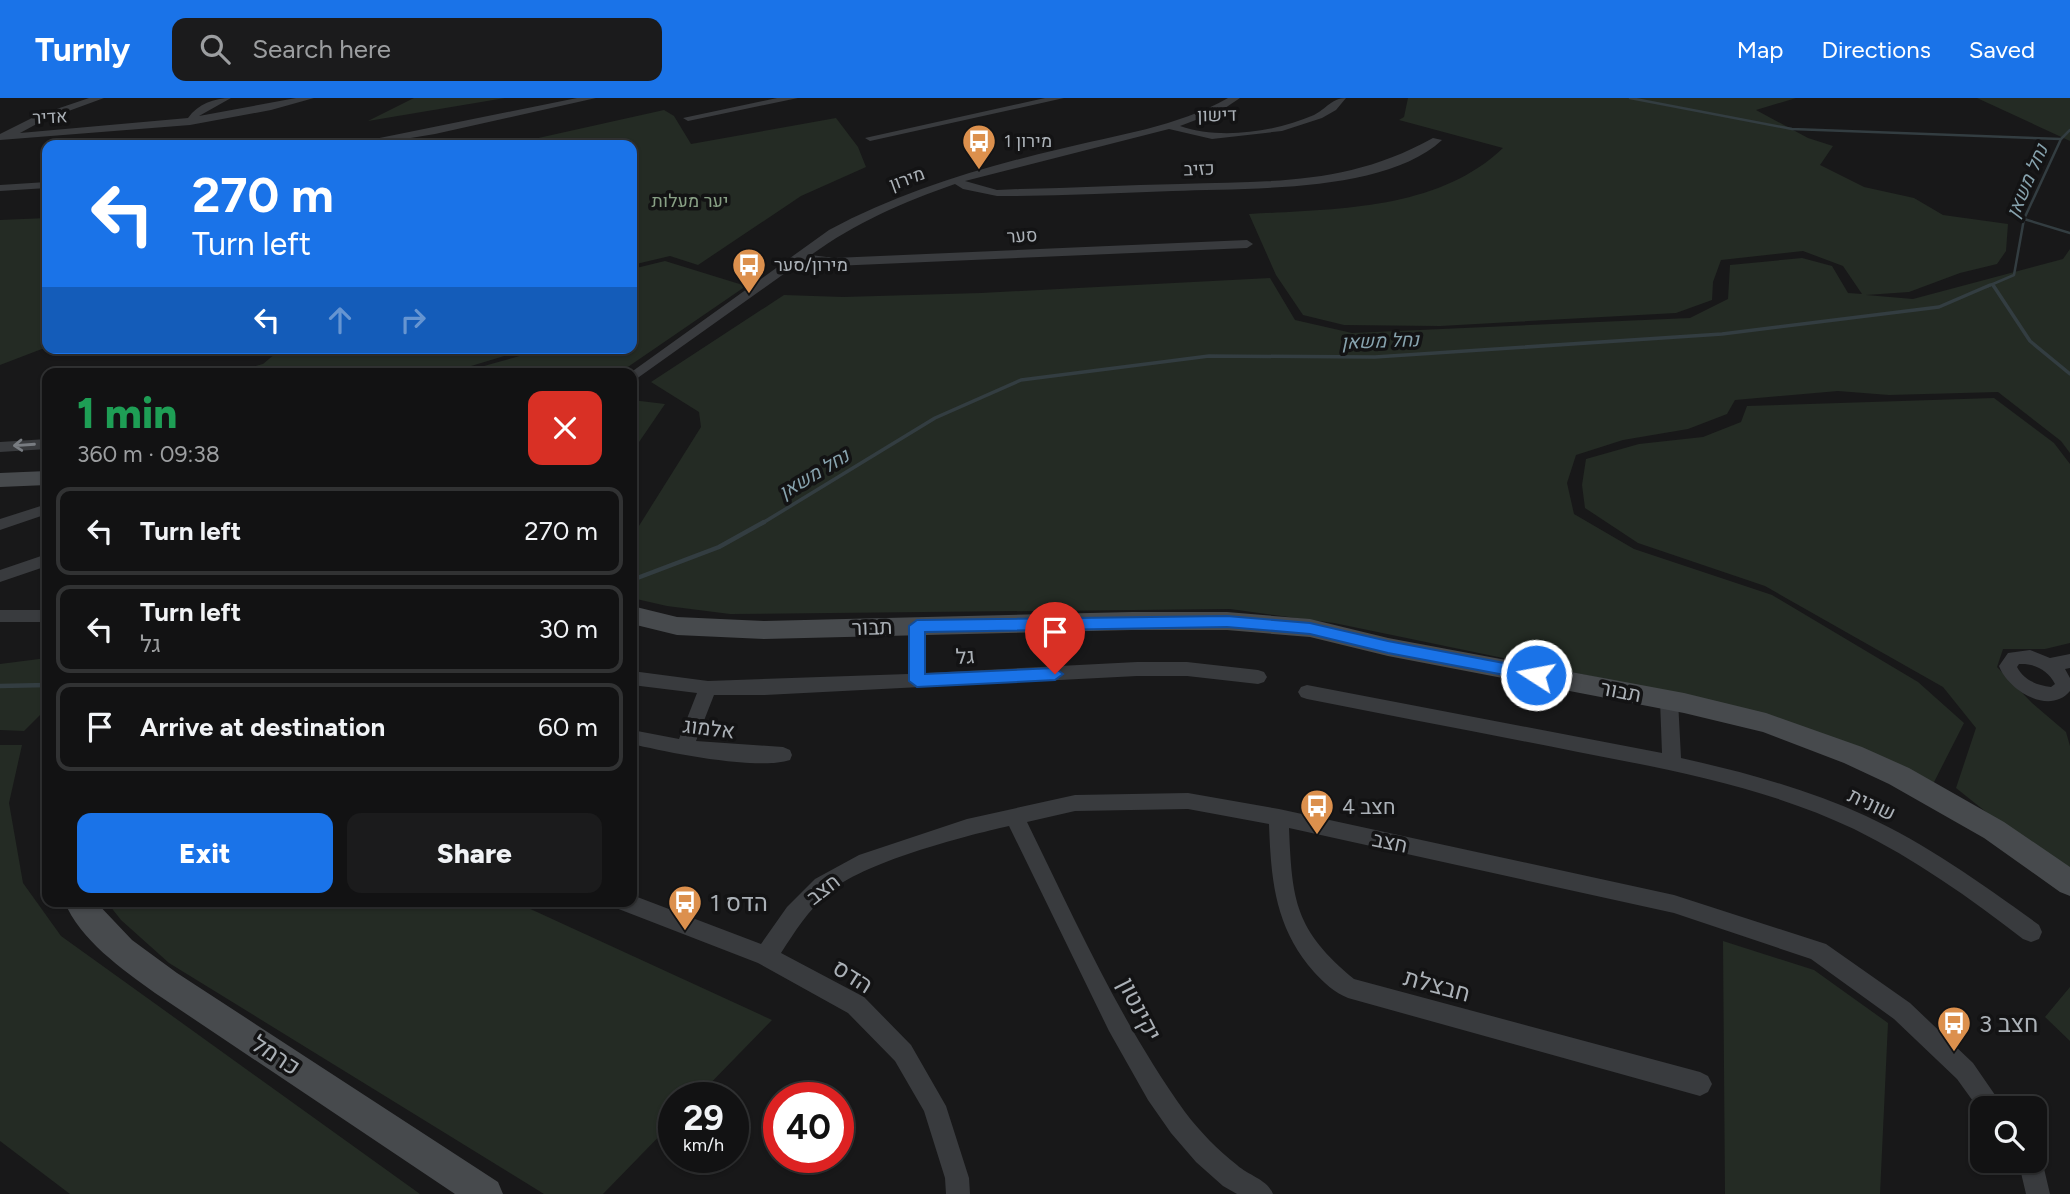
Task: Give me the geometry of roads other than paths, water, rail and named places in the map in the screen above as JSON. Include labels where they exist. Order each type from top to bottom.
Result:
[{"type":"street","points":[[3,137],[26,124],[99,98]]},
{"type":"street","points":[[190,122],[198,111],[226,98]]},
{"type":"street","name":"אדיר","points":[[3,137],[108,131],[190,122],[310,98]]},
{"type":"street","points":[[380,140],[591,98]]},
{"type":"street","points":[[688,118],[793,98]]},
{"type":"street","points":[[870,138],[1059,98]]},
{"type":"street","name":"מירון","points":[[637,375],[800,257],[861,217],[897,201],[1012,163],[1170,126],[1207,114],[1235,98]]},
{"type":"street","name":"דישון","points":[[1170,126],[1185,132],[1214,136],[1302,124],[1323,114],[1341,98]]},
{"type":"street","name":"כזיב","points":[[956,180],[978,190],[1027,193],[1307,182],[1383,168],[1413,156],[1437,140]]},
{"type":"street","points":[[0,188],[42,185]]},
{"type":"street","name":"סער","points":[[800,257],[834,262],[1247,244]]},
{"type":"street","points":[[0,447],[42,444]]},
{"type":"street","points":[[0,480],[42,478]]},
{"type":"street","points":[[0,525],[42,511]]},
{"type":"street","points":[[0,576],[42,562]]},
{"type":"street","points":[[0,616],[42,616]]},
{"type":"street","name":"תבור","points":[[637,616],[677,626],[764,630],[1227,621],[1310,628],[1398,649],[1669,700],[1766,723],[1853,755],[1955,807],[1994,830],[2070,883]]},
{"type":"street","points":[[917,626],[917,681]]},
{"type":"street","points":[[2022,657],[2049,665],[2063,678],[2067,693],[2050,694],[2031,690],[2014,678],[2008,666],[2014,658],[2022,657]]},
{"type":"street","points":[[2049,665],[2070,661]]},
{"type":"street","name":"גל","points":[[637,679],[708,688],[765,688],[1188,669],[1258,677]]},
{"type":"street","points":[[684,749],[708,688]]},
{"type":"street","name":"שונית","points":[[1307,692],[1672,763],[1773,788],[1835,812],[1898,842],[1945,870],[2031,932]]},
{"type":"street","points":[[1669,700],[1672,763]]},
{"type":"street","name":"אלמוג","points":[[637,738],[684,749],[736,755],[783,755]]},
{"type":"street","name":"חצב","points":[[766,956],[794,914],[822,885],[859,864],[967,827],[1075,803],[1188,801],[1279,817],[1674,904],[1818,951],[1902,1011],[1965,1071],[1983,1096]]},
{"type":"street","name":"יקינטון","points":[[1014,815],[1136,1061],[1185,1131],[1238,1184],[1261,1194]]},
{"type":"street","name":"חבצלת","points":[[1279,817],[1282,889],[1295,932],[1320,966],[1348,988],[1700,1084]]},
{"type":"street","name":"הדס","points":[[637,906],[766,956],[856,1006],[903,1053],[934,1105],[957,1178],[958,1194]]},
{"type":"street","name":"כרמל","points":[[82,907],[121,950],[166,983],[486,1194]]},
{"type":"street","points":[[2033,1173],[2038,1194]]},
{"type":"waterway","points":[[1630,98],[1792,129],[2061,139]]},
{"type":"waterway","name":"נחל משאן","points":[[2061,139],[2070,130]]},
{"type":"waterway","name":"נחל משאן","points":[[2024,219],[2061,139]]},
{"type":"waterway","name":"נחל משאן","points":[[1992,284],[2014,275],[2024,219]]},
{"type":"waterway","points":[[2024,219],[2070,233]]},
{"type":"waterway","name":"נחל משאן","points":[[1986,287],[1992,284]]},
{"type":"waterway","name":"נחל משאן","points":[[761,524],[935,418],[1021,380],[1209,356],[1375,357],[1722,334],[1939,307],[1990,285]]},
{"type":"waterway","points":[[1993,285],[2030,341],[2070,374]]},
{"type":"waterway","name":"נחל משאן","points":[[637,578],[719,547],[764,522]]},
{"type":"waterway","name":"נחל משאן","points":[[0,686],[42,685]]},
{"type":"place","name":"מירון 1","points":[[979,171]]},
{"type":"place","name":"מירון/סער","points":[[749,295]]},
{"type":"place","name":"חצב 4","points":[[1317,836]]},
{"type":"place","name":"הדס 1","points":[[685,932]]},
{"type":"place","name":"חצב 3","points":[[1954,1053]]},
{"type":"park label","name":"יער מעלות","points":[[690,201]]}]
